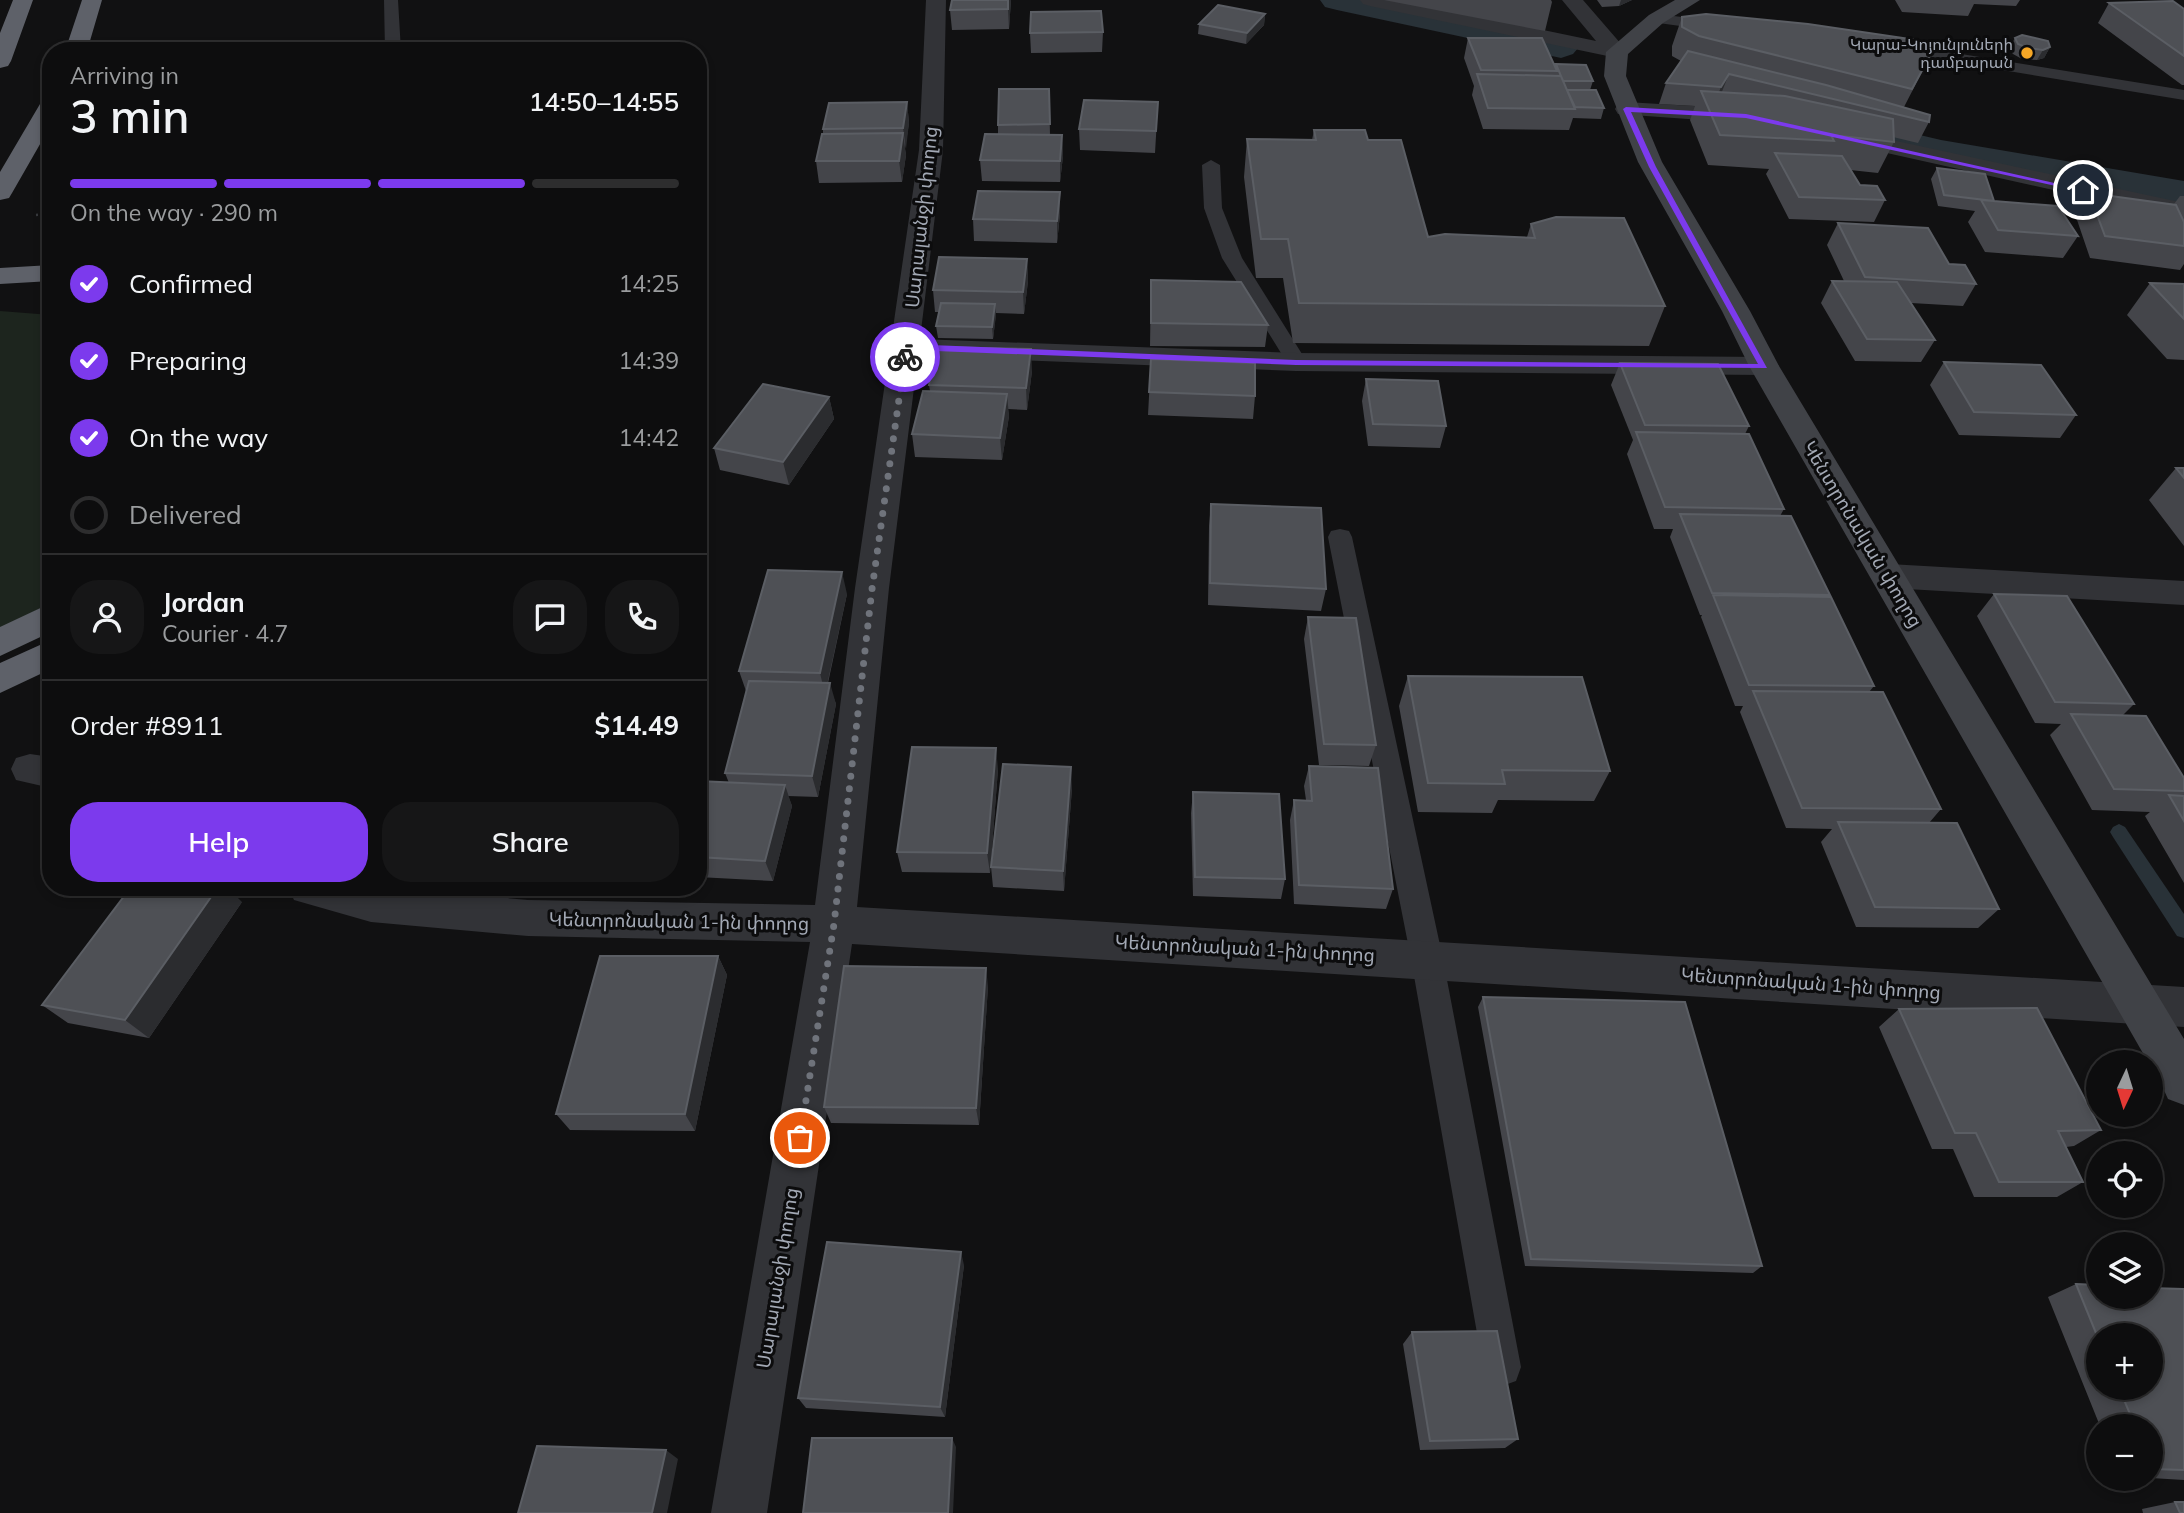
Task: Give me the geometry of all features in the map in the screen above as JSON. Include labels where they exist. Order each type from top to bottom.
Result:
[{"type":"highway","points":[[0,61],[23,0]]},
{"type":"highway","points":[[79,42],[92,0]]},
{"type":"highway","points":[[0,193],[42,120]]},
{"type":"highway","points":[[17,263],[42,270]]},
{"type":"highway","points":[[0,643],[42,622]]},
{"type":"highway","points":[[0,679],[42,658]]},
{"type":"main road","points":[[1616,52],[1656,19],[1690,0]]},
{"type":"main road","name":"Կենտրոնական փողոց","points":[[1616,52],[1615,76],[1626,109],[1652,167],[1764,366],[2140,1003],[2184,1083]]},
{"type":"street","name":"Սարալանջի փողոց","points":[[739,1513],[834,924],[872,589],[931,150],[936,0]]},
{"type":"street","points":[[1370,0],[1616,52]]},
{"type":"street","points":[[1572,0],[1616,52]]},
{"type":"street","points":[[1626,109],[1746,116],[1771,122]]},
{"type":"street","points":[[1820,132],[2184,211]]},
{"type":"street","points":[[906,347],[1296,362],[1764,366]]},
{"type":"street","points":[[1889,576],[2184,593]]},
{"type":"street","name":"Կենտրոնական 1-ին փողոց","points":[[342,896],[371,904],[528,918],[834,924],[2184,1007]]},
{"type":"lane","points":[[391,0],[393,42]]},
{"type":"lane","points":[[1656,19],[1734,27]]},
{"type":"lane","points":[[1880,46],[2184,95]]},
{"type":"lane","points":[[1211,165],[1213,208],[1232,258],[1296,362]]},
{"type":"lane","points":[[1340,537],[1427,959],[1507,1394]]},
{"type":"path","points":[[31,216],[42,215]]},
{"type":"shaded area","points":[[0,311],[42,314],[42,607],[0,631]]},
{"type":"building","points":[[952,0],[1008,0],[1008,9],[950,10]]},
{"type":"building","points":[[2173,1],[2184,9],[2184,56],[2109,3]]},
{"type":"building","points":[[1218,5],[1265,14],[1247,33],[1199,24]]},
{"type":"building","points":[[1101,11],[1103,32],[1030,33],[1031,12]]},
{"type":"building","points":[[1706,14],[1808,24],[1937,43],[1912,89],[1699,36],[1682,27],[1682,17]]},
{"type":"building","points":[[2022,35],[2048,41],[2050,47],[2043,50],[2018,44],[2015,38]]},
{"type":"building","points":[[1468,38],[1542,38],[1557,71],[1481,70]]},
{"type":"building","points":[[1688,51],[1826,85],[1930,115],[1929,122],[1729,74],[1721,87],[1666,83]]},
{"type":"building","points":[[1556,64],[1586,65],[1593,81],[1563,81]]},
{"type":"building","points":[[1477,74],[1561,76],[1575,109],[1488,108]]},
{"type":"building","points":[[999,89],[1049,89],[1050,124],[998,125]]},
{"type":"building","points":[[1567,90],[1596,90],[1604,108],[1575,107]]},
{"type":"building","points":[[1701,91],[1785,96],[1893,119],[1894,142],[1831,135],[1834,141],[1720,135]]},
{"type":"building","points":[[1084,100],[1158,102],[1156,131],[1079,129]]},
{"type":"building","points":[[907,102],[903,128],[823,129],[829,103]]},
{"type":"building","points":[[1314,130],[1365,130],[1368,140],[1401,140],[1428,237],[1445,234],[1535,238],[1531,224],[1556,217],[1624,218],[1665,306],[1299,303],[1288,239],[1261,239],[1247,139],[1316,140]]},
{"type":"building","points":[[903,133],[899,161],[816,161],[822,134]]},
{"type":"building","points":[[985,134],[1062,135],[1060,161],[980,160]]},
{"type":"building","points":[[1775,153],[1842,156],[1860,185],[1877,186],[1885,200],[1799,197]]},
{"type":"building","points":[[1937,168],[1985,174],[1994,201],[1944,195]]},
{"type":"building","points":[[978,191],[1060,192],[1057,221],[973,219]]},
{"type":"building","points":[[2089,193],[2176,205],[2184,222],[2184,246],[2105,236]]},
{"type":"building","points":[[1981,200],[2058,206],[2078,236],[1998,230]]},
{"type":"building","points":[[1838,223],[1928,228],[1949,264],[1965,265],[1976,284],[1865,277]]},
{"type":"building","points":[[939,257],[1027,259],[1023,292],[933,290]]},
{"type":"building","points":[[1151,280],[1241,282],[1268,325],[1151,323]]},
{"type":"building","points":[[1832,281],[1897,282],[1935,340],[1867,339]]},
{"type":"building","points":[[2150,283],[2184,284],[2184,319]]},
{"type":"building","points":[[941,303],[995,304],[992,327],[936,326]]},
{"type":"building","points":[[936,347],[1031,349],[1026,388],[929,385]]},
{"type":"building","points":[[1151,359],[1255,363],[1255,396],[1149,392]]},
{"type":"building","points":[[1944,362],[2041,365],[2076,415],[1974,412]]},
{"type":"building","points":[[1620,363],[1718,364],[1749,426],[1645,425]]},
{"type":"building","points":[[1366,379],[1438,381],[1446,426],[1373,424]]},
{"type":"building","points":[[763,384],[829,397],[783,462],[714,448]]},
{"type":"building","points":[[923,391],[1007,394],[1000,438],[912,434]]},
{"type":"building","points":[[1636,432],[1749,434],[1784,509],[1665,507]]},
{"type":"building","points":[[2176,468],[2184,468],[2184,478]]},
{"type":"building","points":[[1211,504],[1321,508],[1326,589],[1210,583]]},
{"type":"building","points":[[1680,514],[1791,516],[1830,595],[1712,593]]},
{"type":"building","points":[[768,570],[842,572],[820,673],[739,671]]},
{"type":"building","points":[[1994,594],[2067,596],[2134,704],[2055,702]]},
{"type":"building","points":[[1713,595],[1831,597],[1874,686],[1749,685]]},
{"type":"building","points":[[1308,617],[1356,618],[1376,745],[1324,744]]},
{"type":"building","points":[[1408,676],[1582,677],[1610,771],[1502,770],[1505,784],[1428,783]]},
{"type":"building","points":[[749,681],[830,683],[812,776],[725,773]]},
{"type":"building","points":[[1753,691],[1883,692],[1941,809],[1802,808]]},
{"type":"building","points":[[2071,714],[2146,716],[2184,778],[2184,791],[2114,789]]},
{"type":"building","points":[[912,747],[996,748],[987,853],[897,852]]},
{"type":"building","points":[[1003,764],[1071,767],[1063,871],[991,867]]},
{"type":"building","points":[[1309,766],[1378,768],[1393,889],[1299,885],[1294,800],[1312,801]]},
{"type":"building","points":[[707,781],[785,785],[765,861],[707,858]]},
{"type":"building","points":[[1193,792],[1279,794],[1285,879],[1195,877]]},
{"type":"building","points":[[2169,795],[2184,796],[2184,821]]},
{"type":"building","points":[[1838,822],[1957,823],[1999,909],[1875,907]]},
{"type":"building","points":[[124,896],[212,896],[125,1020],[42,1005]]},
{"type":"building","points":[[600,956],[718,956],[685,1114],[556,1114]]},
{"type":"building","points":[[844,966],[986,968],[976,1108],[824,1107]]},
{"type":"building","points":[[1483,997],[1685,1002],[1762,1266],[1531,1259]]},
{"type":"building","points":[[2037,1008],[2086,1101],[2086,1127],[2099,1127],[2101,1130],[2058,1131],[2083,1182],[1999,1182],[1976,1133],[1955,1133],[1899,1009]]},
{"type":"building","points":[[827,1242],[961,1252],[940,1407],[798,1398]]},
{"type":"building","points":[[2076,1284],[2086,1284],[2086,1309]]},
{"type":"building","points":[[2163,1288],[2184,1289],[2184,1470],[2163,1469],[2163,1414],[2130,1414],[2124,1400],[2163,1400],[2163,1323],[2092,1323],[2086,1309],[2163,1309]]},
{"type":"building","points":[[1497,1331],[1518,1439],[1430,1441],[1412,1332]]},
{"type":"building","points":[[812,1438],[952,1438],[948,1513],[803,1513]]},
{"type":"building","points":[[537,1446],[666,1450],[652,1513],[518,1513]]},
{"type":"building","points":[[2175,1502],[2184,1502],[2184,1513],[2180,1513]]},
{"type":"waterway","points":[[1337,0],[1561,47]]},
{"type":"waterway","points":[[1890,140],[1941,152],[2184,193]]},
{"type":"waterway","points":[[2119,832],[2184,930]]},
{"type":"way so far","points":[[800,1138],[834,924],[872,589],[905,357]]},
{"type":"place","name":"Կարա-Կոյունլուների դամբարան","points":[[2027,53]]},
{"type":"route","points":[[905,357],[906,347],[1296,362],[1764,366],[1652,167],[1626,109],[1746,116],[2083,190]]}]
